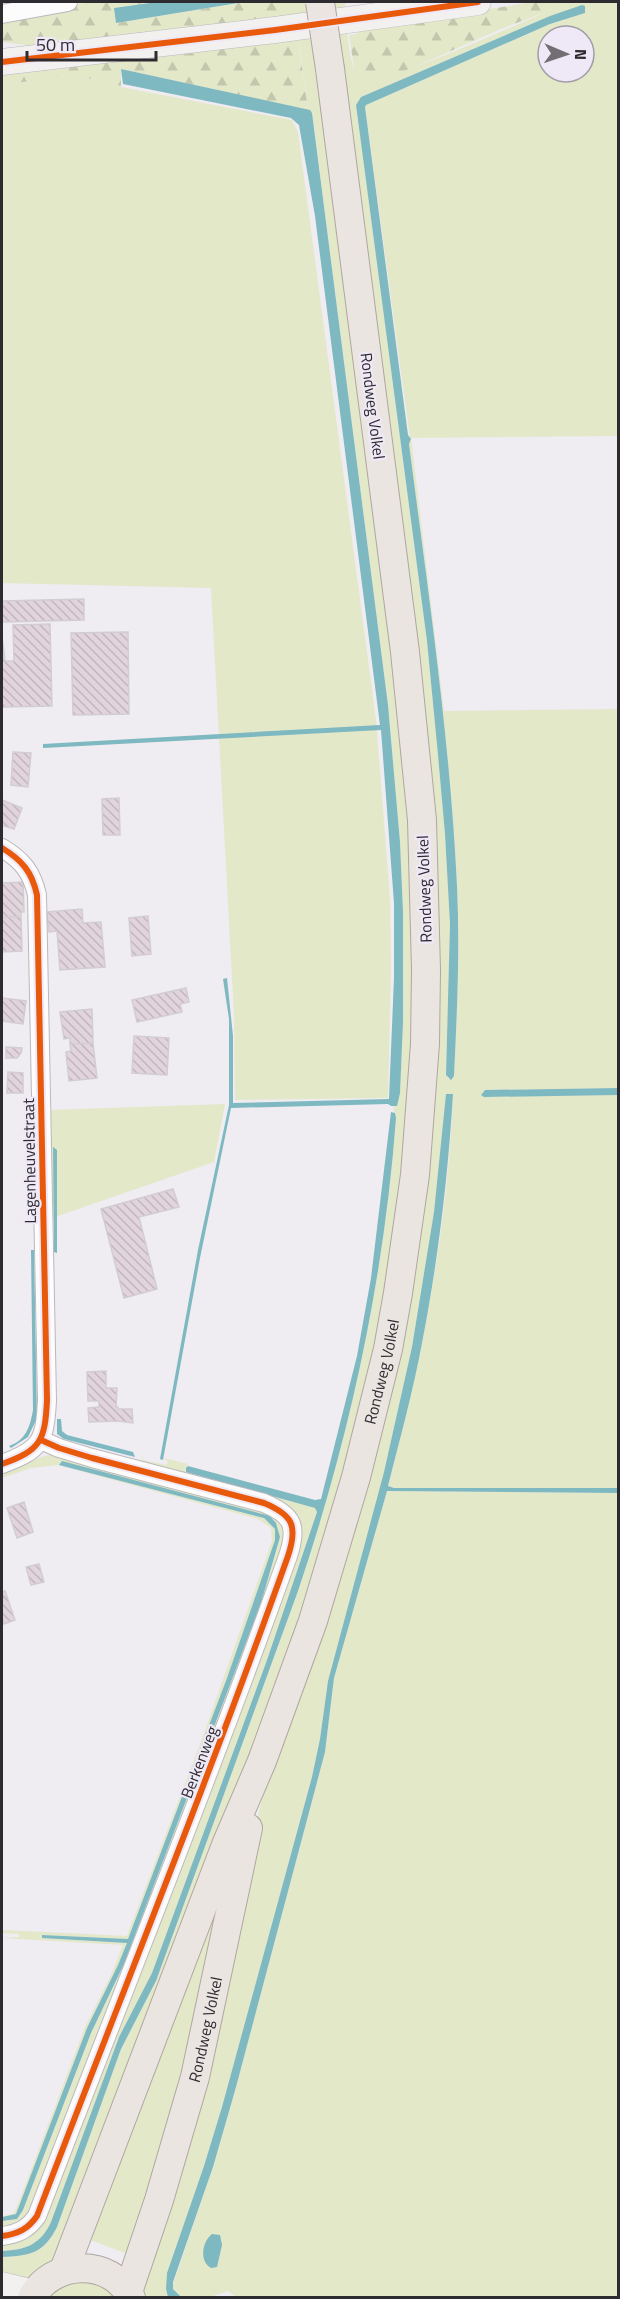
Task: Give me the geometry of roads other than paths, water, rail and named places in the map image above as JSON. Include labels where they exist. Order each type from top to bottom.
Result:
[{"type":"main road","name":"Rondweg Volkel","points":[[64,2270],[226,1845],[262,1761],[313,1620],[356,1478],[388,1349],[413,1185],[424,1044],[424,857],[414,736],[320,2]]},
{"type":"main road","name":"Rondweg Volkel","points":[[129,2295],[195,2077],[262,1761]]},
{"type":"main road","points":[[33,2295],[48,2278],[64,2270],[81,2267],[98,2270],[114,2278],[129,2295]]},
{"type":"street","points":[[2,14],[68,2]]},
{"type":"street","points":[[2,62],[263,31],[478,2]]},
{"type":"street","name":"Lagenheuvelstraat","points":[[2,848],[28,869],[34,880],[37,895],[47,1400],[46,1424],[41,1440]]},
{"type":"street","points":[[2,1464],[33,1451],[41,1440]]},
{"type":"street","name":"Berkenweg","points":[[2,2236],[23,2231],[37,2216],[68,2131],[230,1719],[288,1556],[293,1534],[291,1524],[281,1510],[264,1503],[81,1455],[41,1440]]},
{"type":"street","points":[[2,2285],[33,2295]]},
{"type":"water","points":[[157,2],[244,2],[116,23],[114,8]]},
{"type":"water","points":[[585,6],[585,13],[550,24],[536,24],[536,30],[365,107],[408,435],[411,439],[409,444],[438,665],[454,831],[458,933],[454,1076],[451,1080],[446,1075],[450,924],[445,834],[427,641],[356,105],[361,97],[550,16]]},
{"type":"water","points":[[121,69],[310,110],[312,113],[388,705],[400,842],[403,912],[403,1022],[400,1093],[397,1106],[388,1104],[231,1108],[200,1258],[163,1460],[160,1459],[198,1250],[229,1105],[229,1019],[223,979],[227,978],[233,1036],[233,1103],[389,1099],[394,978],[394,903],[381,730],[43,748],[43,744],[380,725],[315,216],[299,125],[291,118],[123,84]]},
{"type":"water","points":[[618,1088],[618,1095],[484,1097],[481,1095],[485,1090]]},
{"type":"water","points":[[446,1094],[453,1094],[438,1250],[418,1361],[388,1486],[394,1488],[618,1488],[618,1493],[387,1491],[334,1678],[325,1752],[236,2087],[213,2167],[173,2282],[173,2289],[181,2297],[168,2297],[167,2273],[222,2107],[312,1777],[328,1681],[384,1472],[412,1347],[434,1212]]},
{"type":"water","points":[[391,1112],[395,1113],[396,1118],[383,1238],[362,1357],[334,1475],[298,1591],[156,1981],[121,2049],[57,2227],[41,2248],[21,2256],[2,2257],[2,2251],[25,2247],[37,2241],[51,2222],[119,2037],[152,1973],[267,1660],[317,1512],[315,1508],[186,1472],[186,1468],[188,1466],[315,1500],[321,1499],[357,1356],[371,1278]]},
{"type":"water","points":[[53,1147],[57,1150],[57,1253],[54,1252]]},
{"type":"water","points":[[31,1250],[34,1250],[37,1418],[28,1437],[11,1448],[9,1446],[20,1440],[26,1432],[33,1410]]},
{"type":"water","points":[[57,1419],[61,1419],[62,1431],[67,1435],[133,1452],[135,1457],[64,1439],[57,1434]]},
{"type":"water","points":[[62,1461],[270,1516],[276,1523],[280,1537],[261,1603],[124,1964],[91,2033],[23,2210],[17,2219],[2,2221],[2,2217],[16,2214],[87,2028],[127,1943],[42,1938],[42,1935],[128,1939],[227,1678],[275,1540],[275,1529],[264,1518],[59,1465]]},
{"type":"water","points":[[212,2234],[220,2235],[222,2245],[217,2267],[211,2268],[205,2261],[203,2251]]}]
